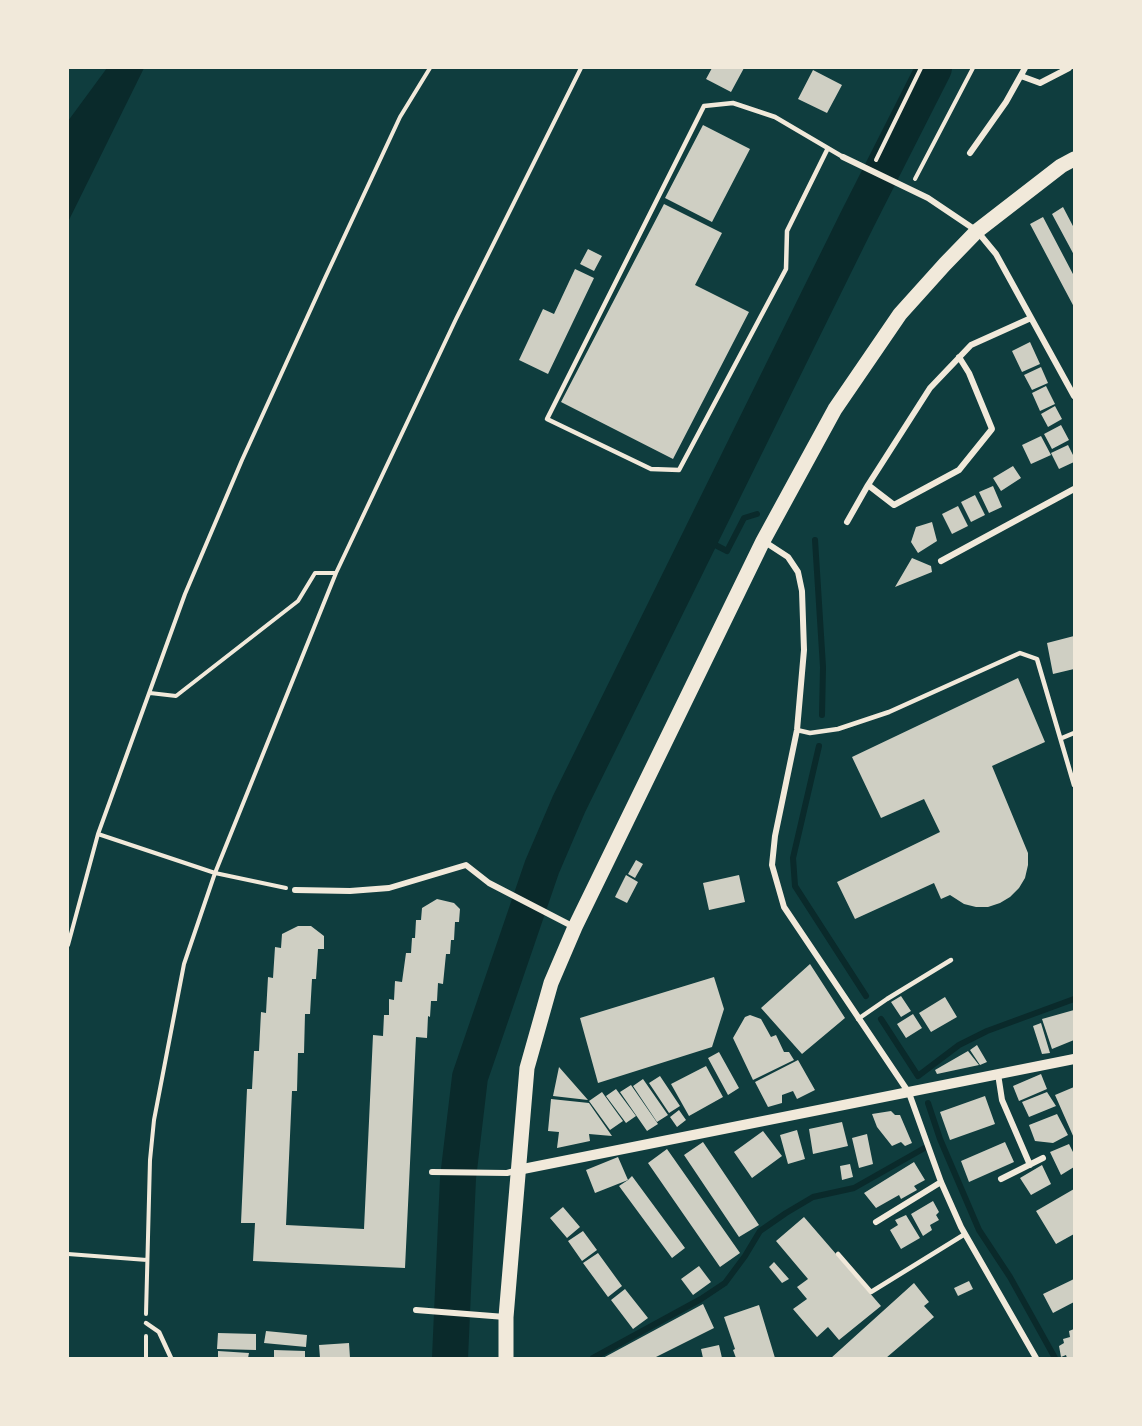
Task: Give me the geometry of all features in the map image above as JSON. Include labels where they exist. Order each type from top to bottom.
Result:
[{"type":"main road","points":[[506,1359],[500,1317],[512,1171],[527,1068],[569,924],[763,541],[835,409],[900,314],[977,231],[1061,166],[1074,159]]},
{"type":"street","points":[[970,153],[1006,102],[1025,68]]},
{"type":"street","points":[[1021,76],[1040,83],[1069,68]]},
{"type":"street","points":[[843,157],[928,198],[977,231],[996,254],[1074,396]]},
{"type":"street","points":[[847,522],[930,388],[970,345],[1031,318]]},
{"type":"street","points":[[868,485],[894,506],[959,470],[992,429],[969,373],[959,357]]},
{"type":"street","points":[[941,561],[1074,489]]},
{"type":"street","points":[[763,541],[788,557],[798,572],[802,591],[804,650],[797,730],[775,836],[772,866],[784,907],[909,1093],[941,1182],[964,1234],[1036,1359]]},
{"type":"street","points":[[295,890],[350,891],[389,888],[466,865],[489,883],[569,924]]},
{"type":"street","points":[[432,1172],[512,1171],[1074,1059]]},
{"type":"street","points":[[998,1074],[1002,1100],[1030,1165]]},
{"type":"street","points":[[1001,1179],[1043,1158]]},
{"type":"street","points":[[876,1222],[941,1182]]},
{"type":"street","points":[[416,1310],[500,1317]]},
{"type":"lane","points":[[828,148],[787,231],[786,269],[679,470],[651,469],[547,419],[704,106],[732,103],[775,117],[828,148],[843,157]]},
{"type":"lane","points":[[797,730],[810,733],[838,729],[889,712],[1020,653],[1037,659],[1074,785]]},
{"type":"lane","points":[[1062,738],[1074,733]]},
{"type":"lane","points":[[858,1019],[951,960]]},
{"type":"lane","points":[[838,1254],[870,1292],[964,1234]]},
{"type":"lane","points":[[146,1323],[159,1332],[171,1359]]},
{"type":"path","points":[[68,945],[98,834],[185,594],[242,460],[400,117],[430,68]]},
{"type":"path","points":[[146,1359],[150,1160],[154,1120],[184,964],[215,873],[336,573],[456,319],[581,68]]},
{"type":"path","points":[[871,172],[921,68]]},
{"type":"path","points":[[909,190],[973,68]]},
{"type":"path","points":[[150,693],[176,696],[298,601],[315,573],[336,573]]},
{"type":"path","points":[[98,834],[215,873],[295,890]]},
{"type":"path","points":[[68,1254],[147,1260]]},
{"type":"water","points":[[107,68],[144,68],[68,222],[68,121]]},
{"type":"building","points":[[712,68],[744,68],[731,92],[706,79]]},
{"type":"building","points":[[813,70],[842,85],[827,113],[798,99]]},
{"type":"building","points":[[703,125],[750,149],[712,222],[665,198]]},
{"type":"building","points":[[664,204],[722,233],[695,285],[749,312],[673,459],[561,402]]},
{"type":"building","points":[[1063,207],[1074,228],[1074,255],[1052,214]]},
{"type":"building","points":[[1043,217],[1074,276],[1074,307],[1030,224]]},
{"type":"building","points":[[588,249],[602,256],[594,271],[580,264]]},
{"type":"building","points":[[575,269],[594,278],[548,374],[519,360],[543,309],[554,314]]},
{"type":"building","points":[[1030,342],[1040,364],[1022,372],[1012,351]]},
{"type":"building","points":[[1041,367],[1048,383],[1032,390],[1024,375]]},
{"type":"building","points":[[1046,386],[1055,404],[1040,411],[1032,393]]},
{"type":"building","points":[[1055,406],[1062,419],[1048,427],[1041,414]]},
{"type":"building","points":[[1061,425],[1069,440],[1052,449],[1044,434]]},
{"type":"building","points":[[1041,436],[1051,455],[1031,464],[1022,445]]},
{"type":"building","points":[[1068,445],[1074,462],[1059,469],[1051,453]]},
{"type":"building","points":[[1013,466],[1021,478],[1001,491],[993,478]]},
{"type":"building","points":[[993,486],[1002,507],[989,513],[979,492]]},
{"type":"building","points":[[975,495],[985,515],[971,522],[961,502]]},
{"type":"building","points":[[958,506],[968,526],[952,534],[942,514]]},
{"type":"building","points":[[932,522],[937,541],[918,553],[911,542],[916,527]]},
{"type":"building","points":[[912,558],[931,566],[932,572],[895,587]]},
{"type":"building","points":[[1074,636],[1074,669],[1053,674],[1047,643]]},
{"type":"building","points":[[1018,678],[1045,742],[992,766],[1028,853],[1025,878],[1019,888],[1000,903],[988,907],[976,907],[964,904],[950,895],[941,899],[934,883],[855,919],[837,882],[940,832],[924,799],[881,818],[852,757]]},
{"type":"building","points":[[636,860],[643,864],[635,878],[628,874]]},
{"type":"building","points":[[626,875],[638,882],[627,903],[615,897]]},
{"type":"building","points":[[739,875],[745,902],[709,910],[703,883]]},
{"type":"building","points":[[437,899],[454,903],[460,909],[459,922],[455,922],[450,954],[446,954],[443,984],[438,983],[437,1001],[431,1001],[427,1038],[416,1037],[405,1268],[253,1261],[255,1223],[241,1223],[247,1089],[252,1089],[254,1051],[259,1051],[261,1012],[266,1013],[268,977],[273,978],[275,947],[281,948],[282,934],[298,926],[311,926],[324,936],[324,949],[318,949],[316,979],[312,979],[310,1014],[305,1014],[304,1053],[298,1053],[297,1091],[292,1091],[286,1225],[364,1229],[373,1035],[383,1036],[384,1015],[389,1015],[389,999],[394,1000],[395,981],[402,982],[406,953],[411,953],[412,938],[415,938],[416,920],[421,920],[422,908]]},
{"type":"building","points":[[810,964],[845,1018],[802,1054],[761,1008]]},
{"type":"building","points":[[714,977],[724,1009],[712,1047],[598,1083],[580,1018]]},
{"type":"building","points":[[901,996],[911,1011],[901,1017],[891,1002]]},
{"type":"building","points":[[945,997],[957,1017],[931,1032],[919,1013]]},
{"type":"building","points":[[1074,1010],[1074,1040],[1052,1049],[1042,1019]]},
{"type":"building","points":[[913,1014],[922,1028],[906,1038],[897,1024]]},
{"type":"building","points":[[750,1015],[761,1019],[771,1037],[776,1035],[784,1052],[789,1052],[794,1060],[753,1080],[733,1038],[745,1017]]},
{"type":"building","points":[[1041,1023],[1050,1053],[1042,1054],[1033,1026]]},
{"type":"building","points":[[977,1045],[987,1062],[980,1065],[970,1050]]},
{"type":"building","points":[[968,1051],[979,1065],[937,1074],[935,1070]]},
{"type":"building","points":[[719,1052],[739,1088],[728,1095],[708,1058]]},
{"type":"building","points":[[798,1060],[815,1090],[797,1099],[793,1091],[782,1095],[782,1103],[768,1107],[755,1082]]},
{"type":"building","points":[[706,1066],[723,1097],[689,1116],[671,1084]]},
{"type":"building","points":[[559,1067],[588,1100],[553,1096]]},
{"type":"building","points":[[1041,1074],[1047,1089],[1019,1101],[1013,1086]]},
{"type":"building","points":[[660,1076],[680,1106],[669,1113],[649,1083]]},
{"type":"building","points":[[643,1079],[668,1115],[657,1122],[633,1086]]},
{"type":"building","points":[[631,1085],[658,1124],[647,1131],[620,1092]]},
{"type":"building","points":[[1074,1087],[1074,1138],[1055,1095]]},
{"type":"building","points":[[616,1089],[636,1116],[626,1123],[606,1096]]},
{"type":"building","points":[[602,1092],[623,1121],[610,1130],[589,1101]]},
{"type":"building","points":[[1047,1092],[1056,1106],[1029,1117],[1022,1102]]},
{"type":"building","points":[[985,1096],[995,1124],[950,1140],[940,1112]]},
{"type":"building","points":[[551,1099],[589,1103],[612,1136],[589,1134],[590,1141],[557,1148],[559,1132],[548,1131]]},
{"type":"building","points":[[679,1110],[686,1120],[677,1127],[670,1117]]},
{"type":"building","points":[[891,1111],[895,1115],[900,1115],[912,1143],[905,1146],[901,1142],[892,1146],[877,1127],[872,1114]]},
{"type":"building","points":[[1057,1114],[1068,1135],[1053,1143],[1035,1141],[1029,1125]]},
{"type":"building","points":[[842,1122],[848,1146],[813,1154],[809,1129]]},
{"type":"building","points":[[797,1130],[805,1159],[788,1164],[780,1135]]},
{"type":"building","points":[[763,1131],[782,1156],[752,1178],[734,1152]]},
{"type":"building","points":[[867,1134],[873,1164],[859,1168],[852,1138]]},
{"type":"building","points":[[703,1142],[759,1225],[739,1237],[684,1155]]},
{"type":"building","points":[[1005,1142],[1014,1162],[969,1182],[961,1161]]},
{"type":"building","points":[[1069,1144],[1074,1154],[1074,1167],[1061,1175],[1050,1152]]},
{"type":"building","points":[[667,1149],[740,1253],[720,1267],[648,1163]]},
{"type":"building","points":[[618,1157],[628,1180],[595,1193],[586,1170]]},
{"type":"building","points":[[914,1162],[925,1180],[914,1186],[917,1190],[901,1199],[899,1195],[876,1208],[864,1193]]},
{"type":"building","points":[[850,1164],[853,1177],[842,1180],[840,1166]]},
{"type":"building","points":[[1042,1165],[1051,1184],[1031,1195],[1020,1178]]},
{"type":"building","points":[[632,1176],[685,1248],[672,1258],[619,1186]]},
{"type":"building","points":[[1074,1189],[1074,1234],[1056,1244],[1036,1211]]},
{"type":"building","points":[[933,1201],[939,1212],[936,1215],[939,1220],[930,1225],[932,1230],[923,1236],[911,1214]]},
{"type":"building","points":[[563,1207],[580,1227],[567,1238],[550,1218]]},
{"type":"building","points":[[906,1215],[920,1238],[901,1249],[890,1230],[898,1225],[895,1220]]},
{"type":"building","points":[[804,1217],[881,1306],[839,1340],[828,1327],[817,1337],[793,1309],[807,1299],[797,1287],[808,1279],[776,1241]]},
{"type":"building","points":[[583,1231],[597,1250],[582,1261],[568,1241]]},
{"type":"building","points":[[598,1253],[622,1286],[608,1297],[583,1263]]},
{"type":"building","points":[[774,1262],[789,1279],[782,1283],[769,1267]]},
{"type":"building","points":[[699,1266],[711,1282],[693,1295],[681,1279]]},
{"type":"building","points":[[1074,1279],[1074,1302],[1053,1313],[1043,1294]]},
{"type":"building","points":[[969,1281],[973,1289],[958,1296],[954,1288]]},
{"type":"building","points":[[914,1283],[929,1302],[924,1306],[934,1317],[886,1358],[831,1358]]},
{"type":"building","points":[[625,1289],[648,1318],[633,1329],[611,1300]]},
{"type":"building","points":[[703,1304],[714,1328],[654,1358],[603,1358]]},
{"type":"building","points":[[759,1305],[775,1358],[736,1358],[724,1317]]},
{"type":"building","points":[[1074,1329],[1074,1358],[1067,1358],[1066,1355],[1061,1357],[1059,1346],[1064,1343],[1063,1339],[1070,1337],[1069,1331]]},
{"type":"building","points":[[266,1331],[307,1335],[306,1347],[264,1343]]},
{"type":"building","points":[[218,1333],[256,1334],[256,1350],[217,1349]]},
{"type":"building","points":[[349,1343],[350,1358],[320,1358],[319,1345]]},
{"type":"building","points":[[719,1345],[722,1358],[703,1358],[701,1349]]},
{"type":"building","points":[[274,1350],[305,1351],[305,1358],[274,1358]]},
{"type":"building","points":[[218,1351],[249,1353],[248,1358],[218,1358]]},
{"type":"waterway","points":[[450,1358],[458,1178],[470,1077],[542,867],[569,804],[934,68]]},
{"type":"waterway","points":[[700,537],[727,551],[744,518],[757,514]]},
{"type":"waterway","points":[[815,540],[823,667],[822,715]]},
{"type":"waterway","points":[[819,746],[793,858],[795,886],[866,996]]},
{"type":"waterway","points":[[881,1019],[918,1076],[959,1045],[987,1031],[1074,999]]},
{"type":"waterway","points":[[928,1103],[940,1139],[979,1230],[1010,1277],[1055,1358]]},
{"type":"waterway","points":[[593,1358],[701,1299],[725,1283],[760,1231],[786,1213],[813,1197],[854,1188],[928,1146]]}]
